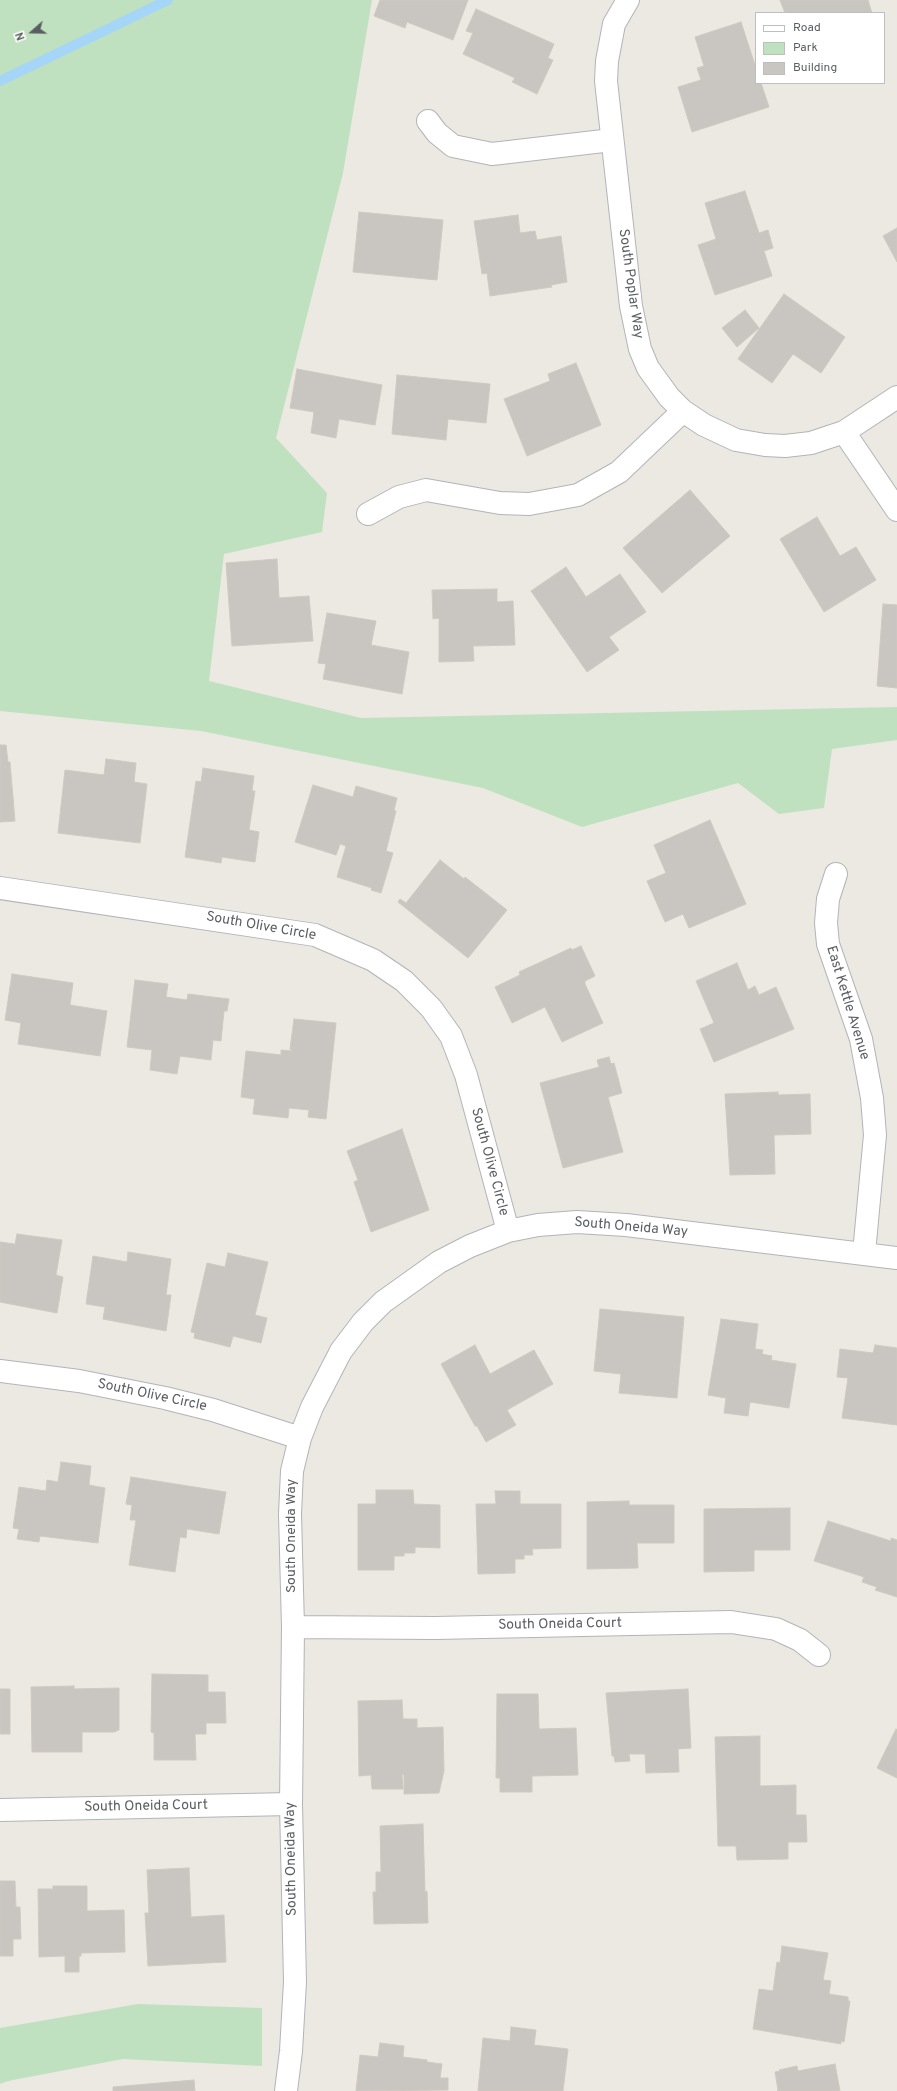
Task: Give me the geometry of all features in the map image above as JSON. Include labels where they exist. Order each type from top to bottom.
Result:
[{"type":"street","name":"South Poplar Way","points":[[628,0],[614,24],[607,61],[606,81],[631,306],[640,349],[648,368],[669,397],[683,411],[704,425],[736,440],[765,445],[785,446],[811,443],[844,432],[897,397]]},
{"type":"street","points":[[428,121],[437,133],[453,146],[492,154],[612,140]]},
{"type":"street","points":[[368,514],[399,496],[426,490],[500,503],[529,504],[559,500],[578,495],[619,472],[683,411]]},
{"type":"street","points":[[844,432],[897,510]]},
{"type":"street","name":"East Kettle Avenue","points":[[836,874],[828,899],[826,923],[828,944],[861,1039],[872,1098],[875,1135],[864,1253]]},
{"type":"street","name":"South Olive Circle","points":[[0,888],[315,935],[373,960],[404,981],[431,1008],[451,1036],[466,1075],[508,1231]]},
{"type":"street","name":"South Oneida Way","points":[[286,2091],[291,2051],[295,1982],[291,1804],[293,1627],[290,1514],[292,1471],[300,1438],[312,1407],[341,1351],[363,1322],[383,1302],[439,1262],[470,1246],[508,1231],[538,1225],[577,1222],[864,1253],[897,1258]]},
{"type":"street","name":"South Olive Circle","points":[[0,1371],[79,1381],[165,1398],[213,1410],[300,1438]]},
{"type":"street","name":"South Oneida Court","points":[[293,1627],[435,1628],[732,1622],[776,1630],[800,1640],[819,1655]]},
{"type":"street","name":"South Oneida Court","points":[[0,1810],[291,1804]]},
{"type":"green space","points":[[0,0],[372,0],[343,173],[276,438],[327,493],[322,532],[224,554],[209,681],[361,718],[897,707],[897,740],[832,749],[824,808],[779,814],[738,783],[582,827],[483,788],[201,731],[0,711]]},
{"type":"green space","points":[[138,2004],[262,2008],[262,2066],[123,2059],[8,2081],[0,2084],[0,2028]]},
{"type":"building","points":[[380,0],[468,0],[453,40],[407,22],[405,28],[374,16]]},
{"type":"building","points":[[780,0],[868,0],[872,12],[785,12]]},
{"type":"building","points":[[476,9],[554,44],[548,58],[553,60],[537,94],[512,82],[515,78],[463,54],[473,33],[466,31]]},
{"type":"building","points":[[741,22],[755,65],[755,84],[761,84],[769,107],[692,132],[678,87],[701,80],[697,68],[704,66],[695,37]]},
{"type":"building","points":[[745,191],[759,233],[768,230],[773,248],[764,251],[772,276],[715,295],[698,245],[716,239],[705,203]]},
{"type":"building","points":[[359,212],[443,220],[437,280],[353,272]]},
{"type":"building","points":[[518,215],[520,233],[535,231],[537,240],[561,236],[567,282],[551,285],[552,287],[490,296],[487,273],[482,274],[474,221]]},
{"type":"building","points":[[897,228],[897,262],[883,236]]},
{"type":"building","points":[[784,294],[845,337],[821,373],[793,354],[772,383],[738,359]]},
{"type":"building","points":[[745,310],[759,328],[737,347],[722,328]]},
{"type":"building","points":[[576,363],[601,425],[527,456],[504,399],[550,381],[548,374]]},
{"type":"building","points":[[297,369],[382,385],[375,425],[339,419],[336,438],[311,433],[314,412],[290,408]]},
{"type":"building","points":[[397,375],[490,384],[486,423],[448,419],[446,440],[392,434]]},
{"type":"building","points":[[690,490],[730,536],[662,593],[623,548]]},
{"type":"building","points":[[817,517],[840,556],[856,547],[876,580],[824,612],[780,539]]},
{"type":"building","points":[[277,559],[279,598],[309,596],[313,641],[232,646],[226,563]]},
{"type":"building","points":[[566,567],[586,597],[620,574],[646,612],[609,637],[619,650],[587,672],[531,591]]},
{"type":"building","points":[[497,589],[497,602],[513,601],[515,645],[473,646],[474,661],[439,662],[439,618],[433,619],[432,590]]},
{"type":"building","points":[[883,604],[897,605],[897,688],[877,686]]},
{"type":"building","points":[[327,613],[376,621],[371,645],[409,652],[402,694],[323,679],[326,664],[318,663]]},
{"type":"building","points":[[0,745],[6,745],[8,762],[10,762],[15,821],[0,822]]},
{"type":"building","points":[[106,759],[136,763],[134,782],[147,784],[140,843],[58,833],[65,770],[104,775]]},
{"type":"building","points":[[203,768],[254,776],[252,791],[255,791],[249,830],[259,832],[255,862],[222,857],[221,863],[185,857],[196,781],[201,782]]},
{"type":"building","points":[[313,785],[353,797],[356,786],[397,798],[394,810],[396,811],[386,851],[393,853],[381,893],[371,890],[372,888],[337,877],[346,846],[340,844],[336,855],[295,842]]},
{"type":"building","points":[[710,820],[746,904],[689,928],[683,914],[665,922],[647,881],[666,873],[654,845]]},
{"type":"building","points":[[440,860],[464,879],[465,877],[507,910],[468,958],[398,902],[400,899],[406,903]]},
{"type":"building","points":[[581,946],[595,976],[585,981],[585,984],[603,1023],[562,1042],[545,1007],[512,1023],[495,987],[520,975],[519,972],[571,948],[572,950]]},
{"type":"building","points":[[737,963],[748,990],[755,986],[759,995],[776,987],[794,1029],[714,1062],[700,1029],[714,1023],[696,981]]},
{"type":"building","points":[[12,974],[73,983],[70,1005],[107,1011],[100,1056],[18,1044],[21,1023],[5,1020]]},
{"type":"building","points":[[135,980],[168,984],[166,997],[187,1000],[188,994],[229,999],[227,1011],[224,1011],[221,1041],[213,1040],[211,1060],[180,1056],[177,1074],[150,1070],[152,1050],[127,1047]]},
{"type":"building","points":[[294,1019],[336,1023],[326,1119],[308,1117],[309,1110],[289,1108],[288,1118],[253,1114],[255,1099],[241,1097],[246,1051],[281,1055],[281,1050],[293,1051],[290,1049]]},
{"type":"building","points":[[609,1057],[611,1064],[614,1063],[622,1093],[608,1097],[623,1152],[563,1168],[540,1083],[599,1067],[597,1060]]},
{"type":"building","points":[[778,1092],[778,1095],[810,1094],[811,1134],[774,1135],[775,1174],[730,1175],[725,1094]]},
{"type":"building","points":[[402,1129],[429,1210],[371,1232],[354,1182],[358,1180],[347,1151]]},
{"type":"building","points":[[17,1234],[62,1240],[56,1275],[63,1277],[57,1313],[0,1302],[0,1242],[15,1244]]},
{"type":"building","points":[[128,1252],[171,1259],[166,1295],[171,1295],[166,1331],[103,1319],[105,1307],[86,1304],[93,1256],[127,1262]]},
{"type":"building","points":[[228,1253],[268,1262],[255,1315],[267,1318],[261,1343],[233,1336],[230,1347],[194,1338],[195,1333],[191,1332],[207,1263],[225,1267]]},
{"type":"building","points":[[600,1309],[684,1317],[677,1398],[619,1393],[621,1374],[594,1371]]},
{"type":"building","points":[[721,1319],[758,1324],[755,1349],[763,1350],[762,1354],[772,1356],[771,1360],[796,1364],[789,1408],[750,1402],[748,1416],[724,1413],[726,1398],[708,1395]]},
{"type":"building","points":[[475,1345],[490,1374],[534,1350],[553,1384],[507,1410],[516,1425],[486,1442],[477,1426],[475,1426],[441,1364]]},
{"type":"building","points":[[875,1345],[897,1348],[897,1425],[842,1418],[848,1378],[837,1377],[840,1349],[873,1353]]},
{"type":"building","points":[[61,1462],[91,1466],[89,1485],[105,1488],[98,1543],[40,1536],[39,1542],[17,1539],[19,1529],[13,1528],[19,1487],[46,1491],[47,1480],[58,1482]]},
{"type":"building","points":[[131,1477],[226,1492],[219,1534],[187,1529],[186,1538],[180,1537],[175,1572],[129,1565],[136,1520],[130,1520],[132,1505],[126,1504]]},
{"type":"building","points":[[376,1490],[413,1490],[414,1504],[440,1505],[440,1548],[415,1547],[415,1553],[404,1553],[404,1556],[394,1556],[394,1570],[358,1570],[358,1504],[376,1504]]},
{"type":"building","points":[[495,1491],[520,1491],[520,1504],[561,1504],[561,1548],[532,1549],[533,1555],[524,1555],[524,1559],[515,1559],[515,1573],[478,1574],[476,1504],[496,1504]]},
{"type":"building","points":[[629,1501],[629,1505],[674,1505],[674,1543],[637,1543],[638,1568],[587,1569],[587,1502]]},
{"type":"building","points":[[790,1508],[790,1550],[754,1550],[754,1571],[704,1572],[704,1509]]},
{"type":"building","points":[[828,1521],[891,1541],[891,1538],[897,1540],[897,1597],[875,1590],[877,1587],[862,1582],[864,1577],[814,1561]]},
{"type":"building","points":[[152,1674],[208,1675],[208,1692],[225,1692],[226,1723],[206,1723],[206,1734],[195,1734],[196,1760],[154,1760],[154,1733],[151,1732]]},
{"type":"building","points":[[74,1686],[74,1689],[119,1688],[119,1730],[114,1732],[82,1732],[82,1752],[32,1752],[31,1687]]},
{"type":"building","points":[[0,1689],[10,1689],[10,1734],[0,1734]]},
{"type":"building","points":[[688,1689],[691,1748],[678,1749],[679,1772],[646,1773],[645,1754],[629,1754],[630,1761],[615,1762],[614,1756],[612,1756],[606,1693]]},
{"type":"building","points":[[497,1694],[538,1694],[539,1729],[576,1728],[578,1775],[532,1776],[532,1792],[500,1792],[500,1778],[496,1778]]},
{"type":"building","points":[[402,1700],[403,1719],[417,1719],[417,1728],[443,1727],[444,1771],[439,1793],[404,1794],[404,1775],[402,1774],[403,1789],[372,1789],[371,1775],[359,1776],[358,1701]]},
{"type":"building","points":[[896,1729],[897,1730],[897,1778],[877,1768]]},
{"type":"building","points":[[760,1736],[760,1786],[796,1785],[796,1815],[806,1815],[807,1842],[788,1842],[788,1859],[737,1860],[736,1846],[718,1846],[715,1737]]},
{"type":"building","points":[[423,1824],[425,1892],[427,1891],[428,1923],[374,1924],[373,1892],[376,1892],[376,1872],[381,1872],[380,1826]]},
{"type":"building","points":[[189,1868],[191,1917],[224,1915],[226,1962],[148,1966],[145,1913],[149,1913],[147,1870]]},
{"type":"building","points":[[0,1881],[15,1881],[16,1907],[20,1907],[21,1939],[13,1939],[13,1956],[0,1956]]},
{"type":"building","points":[[53,1886],[87,1886],[87,1911],[124,1910],[125,1952],[81,1953],[81,1956],[79,1956],[79,1972],[65,1972],[65,1956],[39,1957],[38,1889],[53,1889]]},
{"type":"building","points":[[782,1946],[828,1953],[823,1980],[831,1981],[829,1994],[848,1997],[848,2001],[850,2001],[844,2042],[841,2041],[841,2044],[753,2029],[759,1989],[773,1991],[777,1962],[780,1963]]},
{"type":"building","points":[[511,2027],[536,2030],[534,2045],[568,2049],[563,2091],[478,2091],[483,2038],[510,2041]]},
{"type":"building","points":[[380,2043],[404,2046],[403,2057],[427,2060],[427,2062],[442,2064],[440,2078],[448,2078],[448,2090],[356,2091],[360,2055],[378,2057]]},
{"type":"building","points":[[835,2064],[840,2091],[777,2091],[775,2072],[780,2071],[779,2070],[797,2066],[798,2071]]},
{"type":"building","points":[[194,2080],[195,2091],[113,2091],[113,2087]]},
{"type":"waterway","points":[[0,81],[168,0]]}]
